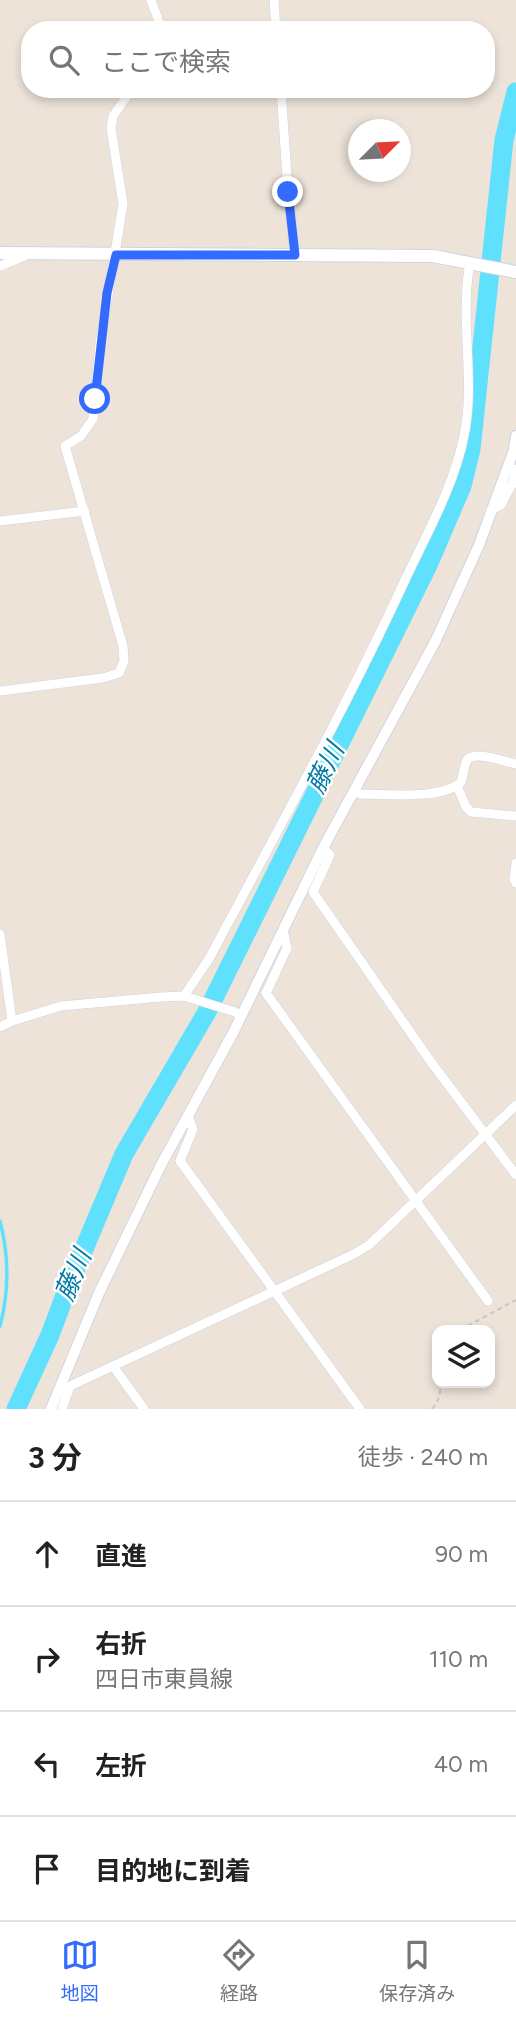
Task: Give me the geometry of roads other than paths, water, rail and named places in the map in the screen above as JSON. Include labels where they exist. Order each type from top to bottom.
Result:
[{"type":"main road","points":[[0,253],[433,256],[512,271]]},
{"type":"street","points":[[151,0],[159,21]]},
{"type":"street","points":[[274,0],[275,21]]},
{"type":"street","points":[[0,691],[103,678],[119,673],[124,661],[123,646],[65,446],[81,436],[93,419],[102,331],[123,204],[111,128],[113,116],[125,98]]},
{"type":"street","points":[[282,98],[295,255]]},
{"type":"street","points":[[0,265],[29,254]]},
{"type":"street","points":[[188,998],[367,663],[450,481],[464,437],[468,395],[465,287],[475,264]]},
{"type":"street","points":[[51,1409],[99,1293],[161,1165],[323,848],[436,640],[479,545],[515,451],[516,436]]},
{"type":"street","points":[[491,510],[501,505],[515,482],[516,469]]},
{"type":"street","points":[[0,521],[85,511]]},
{"type":"street","points":[[354,792],[429,793],[457,786],[461,782],[467,760],[472,756],[516,764]]},
{"type":"street","points":[[457,786],[471,812],[516,816]]},
{"type":"street","points":[[323,848],[330,856],[313,892],[485,1136],[516,1175]]},
{"type":"street","points":[[516,863],[516,883]]},
{"type":"street","points":[[283,930],[286,947],[266,993],[488,1300]]},
{"type":"street","points":[[0,934],[12,1021]]},
{"type":"street","points":[[0,1027],[61,1006],[188,998],[238,1014]]},
{"type":"street","points":[[62,1409],[70,1386],[362,1250],[516,1105]]},
{"type":"street","points":[[188,1116],[193,1129],[180,1161],[360,1409]]},
{"type":"street","points":[[113,1366],[144,1409]]},
{"type":"waterway","name":"藤川","points":[[16,1409],[50,1335],[124,1154],[208,1010],[429,563],[462,486],[471,449],[504,140],[516,92]]},
{"type":"waterway","points":[[0,1221],[7,1274],[0,1326]]}]
